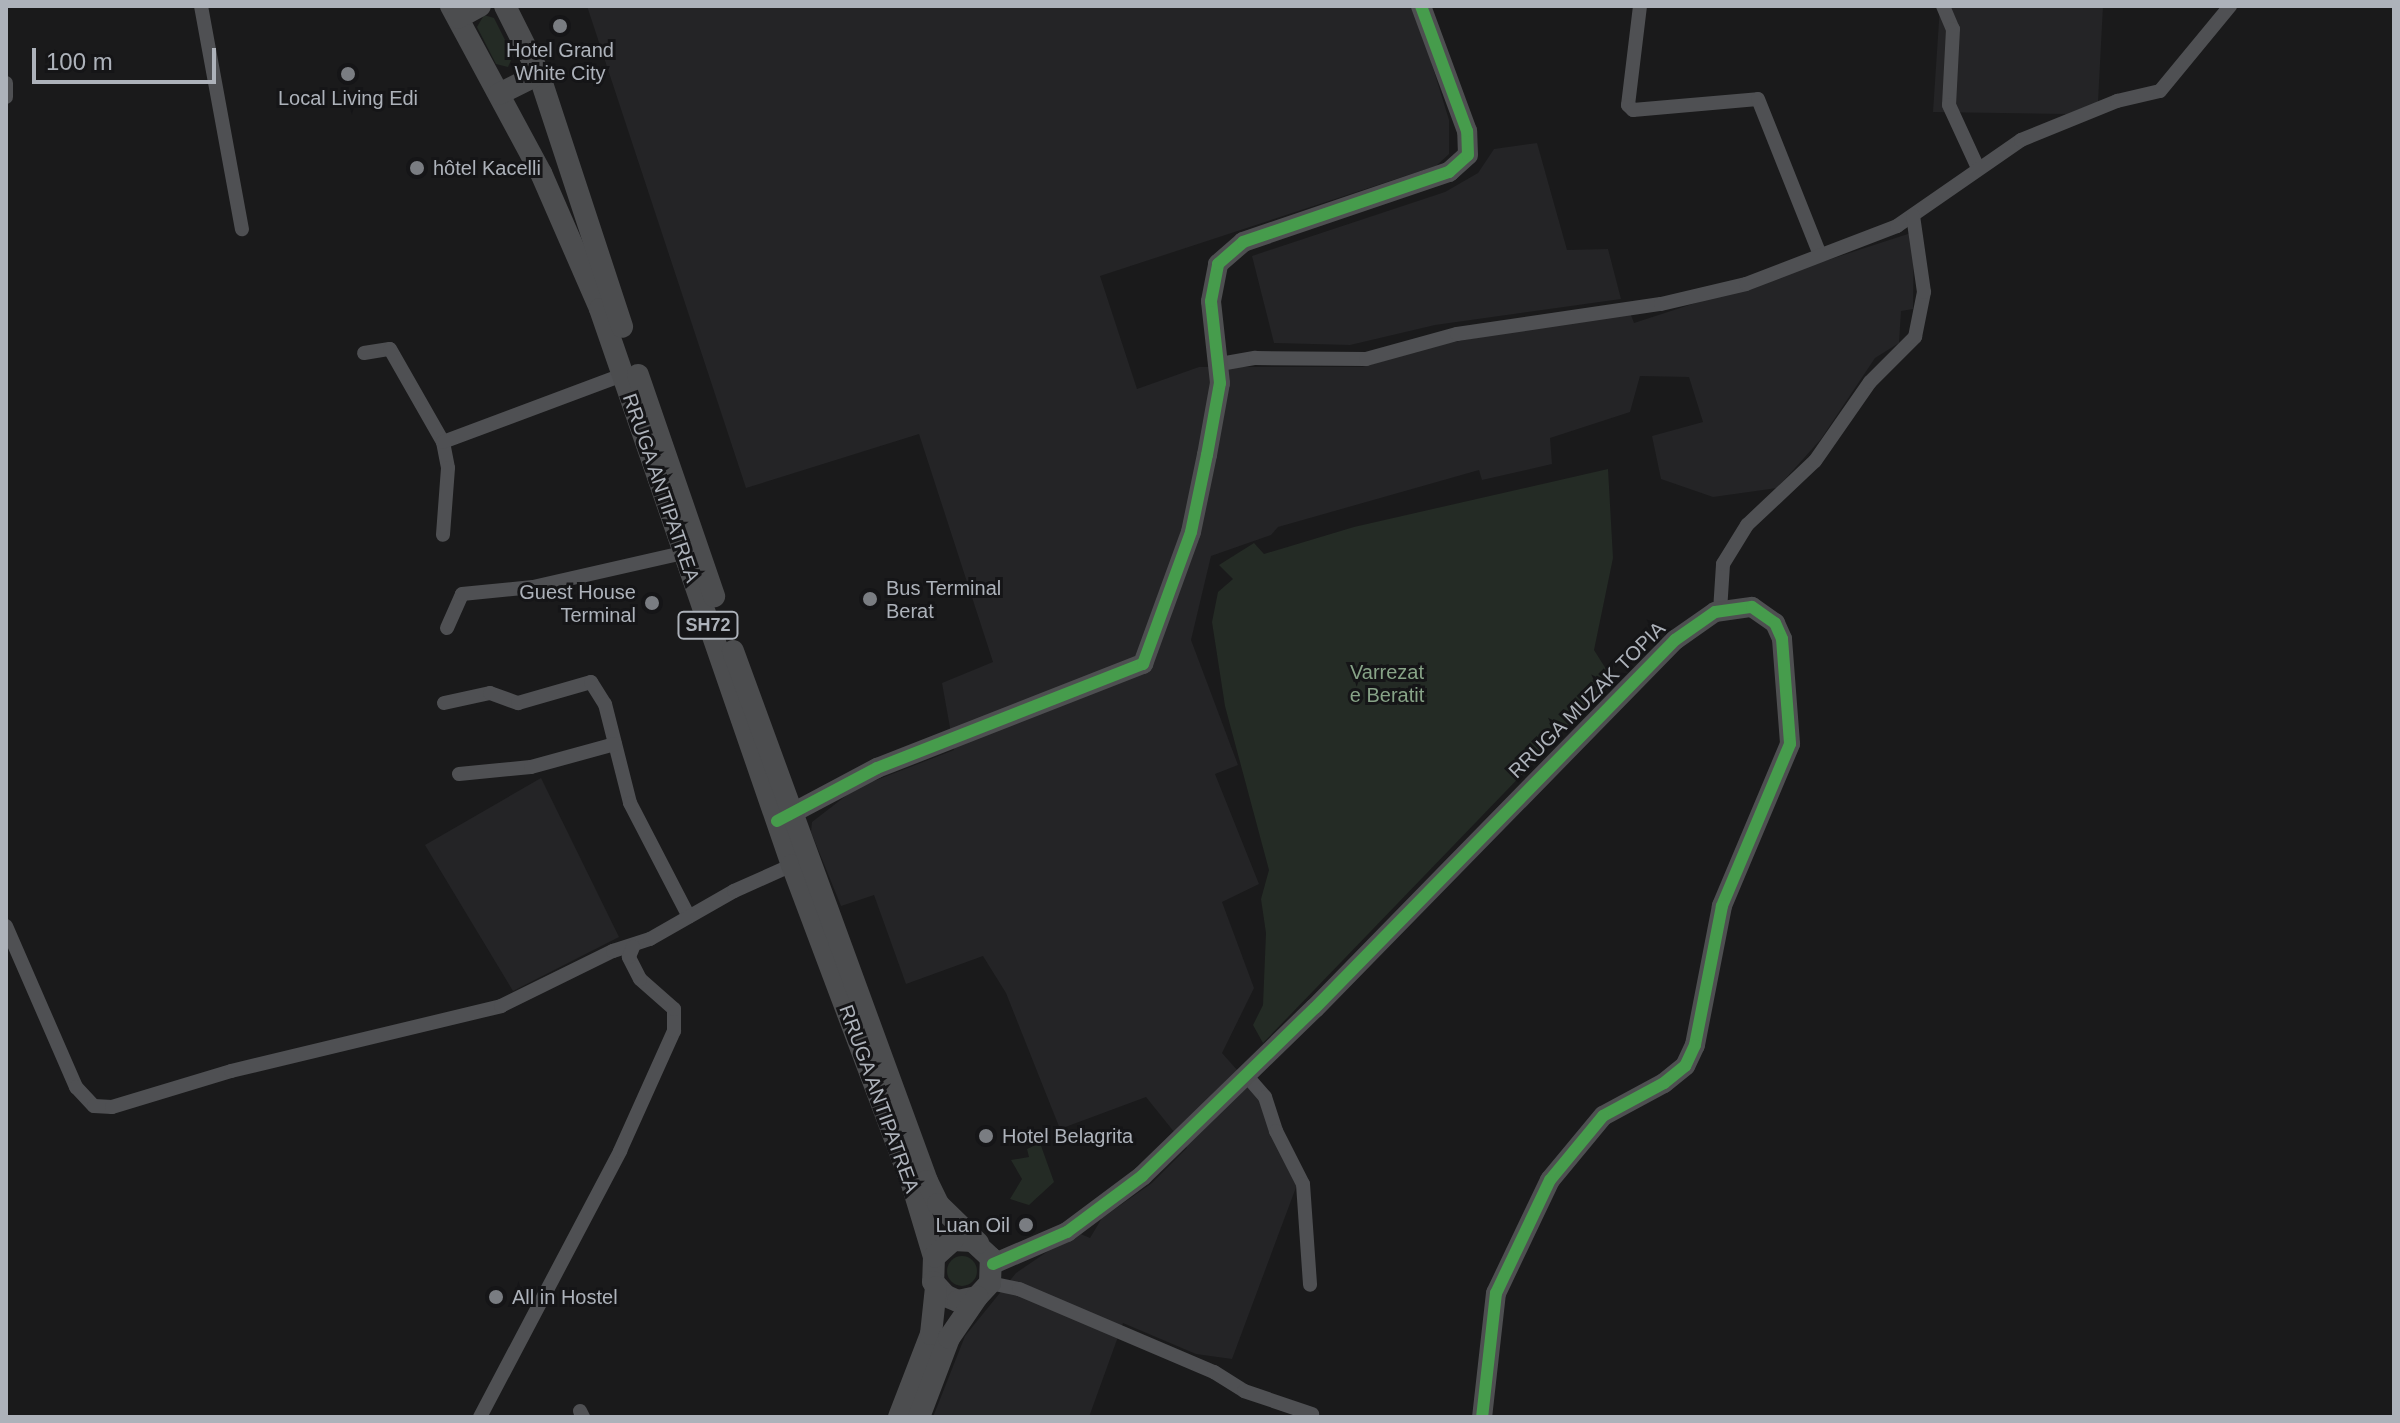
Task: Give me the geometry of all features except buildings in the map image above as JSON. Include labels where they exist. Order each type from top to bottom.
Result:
[{"type":"main road","points":[[454,12],[480,6]]},
{"type":"main road","name":"RRUGA ANTIPATREA","points":[[505,6],[539,74],[607,306],[785,818],[866,1037],[934,1257],[936,1287],[931,1334],[899,1417]]},
{"type":"main road","name":"RRUGA ANTIPATREA","points":[[454,12],[607,306],[622,375],[691,552]]},
{"type":"main road","points":[[499,94],[539,74]]},
{"type":"main road","name":"RRUGA ANTIPATREA","points":[[785,818],[792,865],[932,1193],[953,1222],[979,1244],[987,1282]]},
{"type":"main road","points":[[934,1257],[953,1240],[979,1244]]},
{"type":"main road","points":[[936,1287],[952,1299],[987,1282]]},
{"type":"main road","points":[[919,1417],[949,1338],[987,1282]]},
{"type":"street","points":[[201,6],[242,229]]},
{"type":"street","points":[[785,818],[877,768],[1143,664],[1191,532],[1220,364],[1211,301],[1218,264],[1228,251],[1449,172],[1468,155],[1467,131],[1421,6]]},
{"type":"street","points":[[1640,6],[1628,105],[1633,110],[1758,99],[1820,255]]},
{"type":"street","points":[[1943,6],[1954,38],[1949,105],[1977,166]]},
{"type":"street","points":[[1220,364],[1255,358],[1366,359],[1457,334],[1728,290],[1913,216],[1977,166],[2044,129],[2117,101],[2160,91],[2230,6]]},
{"type":"street","points":[[6,83],[6,97]]},
{"type":"street","points":[[1482,1417],[1488,1330],[1515,1248],[1575,1145],[1603,1116],[1685,1066],[1695,1045],[1722,906],[1787,756],[1788,666],[1775,623],[1752,607],[1720,611],[1723,564],[1747,525],[1815,461],[1870,382],[1918,330],[1924,292],[1913,216]]},
{"type":"street","points":[[364,353],[390,349],[443,442],[448,468],[443,535]]},
{"type":"street","points":[[443,442],[622,375]]},
{"type":"street","points":[[447,628],[462,594],[533,587],[691,552]]},
{"type":"street","name":"RRUGA MUZAK TOPIA","points":[[987,1282],[1067,1232],[1142,1176],[1628,683],[1698,621],[1720,611]]},
{"type":"street","points":[[444,703],[490,693],[518,703],[591,682],[605,704],[630,803],[676,901],[689,917]]},
{"type":"street","points":[[459,774],[531,767],[615,744]]},
{"type":"street","points":[[6,926],[76,1087],[94,1106],[112,1107],[231,1071],[501,1006],[613,951],[633,947],[792,865]]},
{"type":"street","points":[[480,1417],[620,1151],[674,1031],[674,1009],[640,979],[629,957],[633,947]]},
{"type":"street","points":[[1245,1074],[1265,1097],[1303,1184],[1310,1285]]},
{"type":"street","points":[[987,1282],[1019,1289],[1214,1372],[1244,1391],[1312,1414]]},
{"type":"shaded area","points":[[587,6],[1414,6],[1449,120],[1449,154],[1436,166],[1100,276],[1137,389],[1199,367],[1362,367],[1443,344],[1629,310],[1634,323],[1914,232],[1913,309],[1901,311],[1899,343],[1875,358],[1821,439],[1777,488],[1713,497],[1661,479],[1652,436],[1703,422],[1689,377],[1640,376],[1630,412],[1550,438],[1552,464],[1482,480],[1479,470],[1278,527],[1271,535],[1211,556],[1191,640],[1238,765],[1215,774],[1259,884],[1222,902],[1254,988],[1222,1053],[1253,1088],[1298,1182],[1232,1359],[1196,1354],[1123,1323],[1089,1417],[933,1417],[965,1336],[1016,1273],[1076,1232],[1090,1238],[1102,1218],[1152,1183],[1187,1148],[1146,1097],[1060,1129],[1006,993],[983,956],[906,984],[874,895],[841,906],[811,832],[812,822],[856,788],[954,750],[942,683],[993,662],[919,434],[746,488]]},
{"type":"shaded area","points":[[1940,6],[2103,6],[2098,102],[2067,114],[1933,112]]},
{"type":"shaded area","points":[[1537,143],[1567,250],[1608,249],[1621,299],[1435,325],[1350,345],[1274,343],[1252,256],[1445,192],[1478,173],[1494,149]]},
{"type":"shaded area","points":[[541,778],[619,937],[513,991],[425,845]]},
{"type":"green space","points":[[484,15],[494,18],[513,56],[508,67],[496,64],[477,27]]},
{"type":"green space","name":"Varrezat e Beratit","points":[[1608,469],[1613,558],[1594,650],[1613,680],[1263,1043],[1253,1025],[1263,1005],[1266,933],[1261,899],[1269,870],[1225,706],[1212,622],[1218,592],[1233,579],[1219,565],[1254,543],[1264,554],[1354,527]]},
{"type":"green space","points":[[1040,1143],[1054,1182],[1029,1205],[1010,1199],[1022,1179],[1011,1160],[1029,1157],[1027,1149]]},
{"type":"green space","points":[[962,1256],[973,1260],[977,1271],[973,1282],[962,1286],[951,1282],[947,1271],[951,1260]]},
{"type":"cycle path","points":[[777,821],[877,768],[1143,664],[1191,532],[1207,455],[1220,383],[1211,301],[1218,264],[1243,242],[1449,172],[1468,155],[1467,131],[1421,6]]},
{"type":"cycle path","points":[[993,1264],[1067,1232],[1142,1176],[1315,1008],[1675,640],[1715,612],[1752,607],[1775,623],[1782,639],[1790,744],[1722,906],[1695,1045],[1685,1066],[1664,1083],[1603,1116],[1550,1180],[1496,1293],[1482,1417]]},
{"type":"place","name":"Hotel Grand White City","points":[[560,26]]},
{"type":"place","name":"Local Living Edi","points":[[348,74]]},
{"type":"place","name":"hôtel Kacelli","points":[[417,168]]},
{"type":"place","name":"Bus Terminal Berat","points":[[870,599]]},
{"type":"place","name":"Guest House Terminal","points":[[652,603]]},
{"type":"place","name":"Hotel Belagrita","points":[[986,1136]]},
{"type":"place","name":"Luan Oil","points":[[1026,1225]]},
{"type":"place","name":"All in Hostel","points":[[496,1297]]}]
